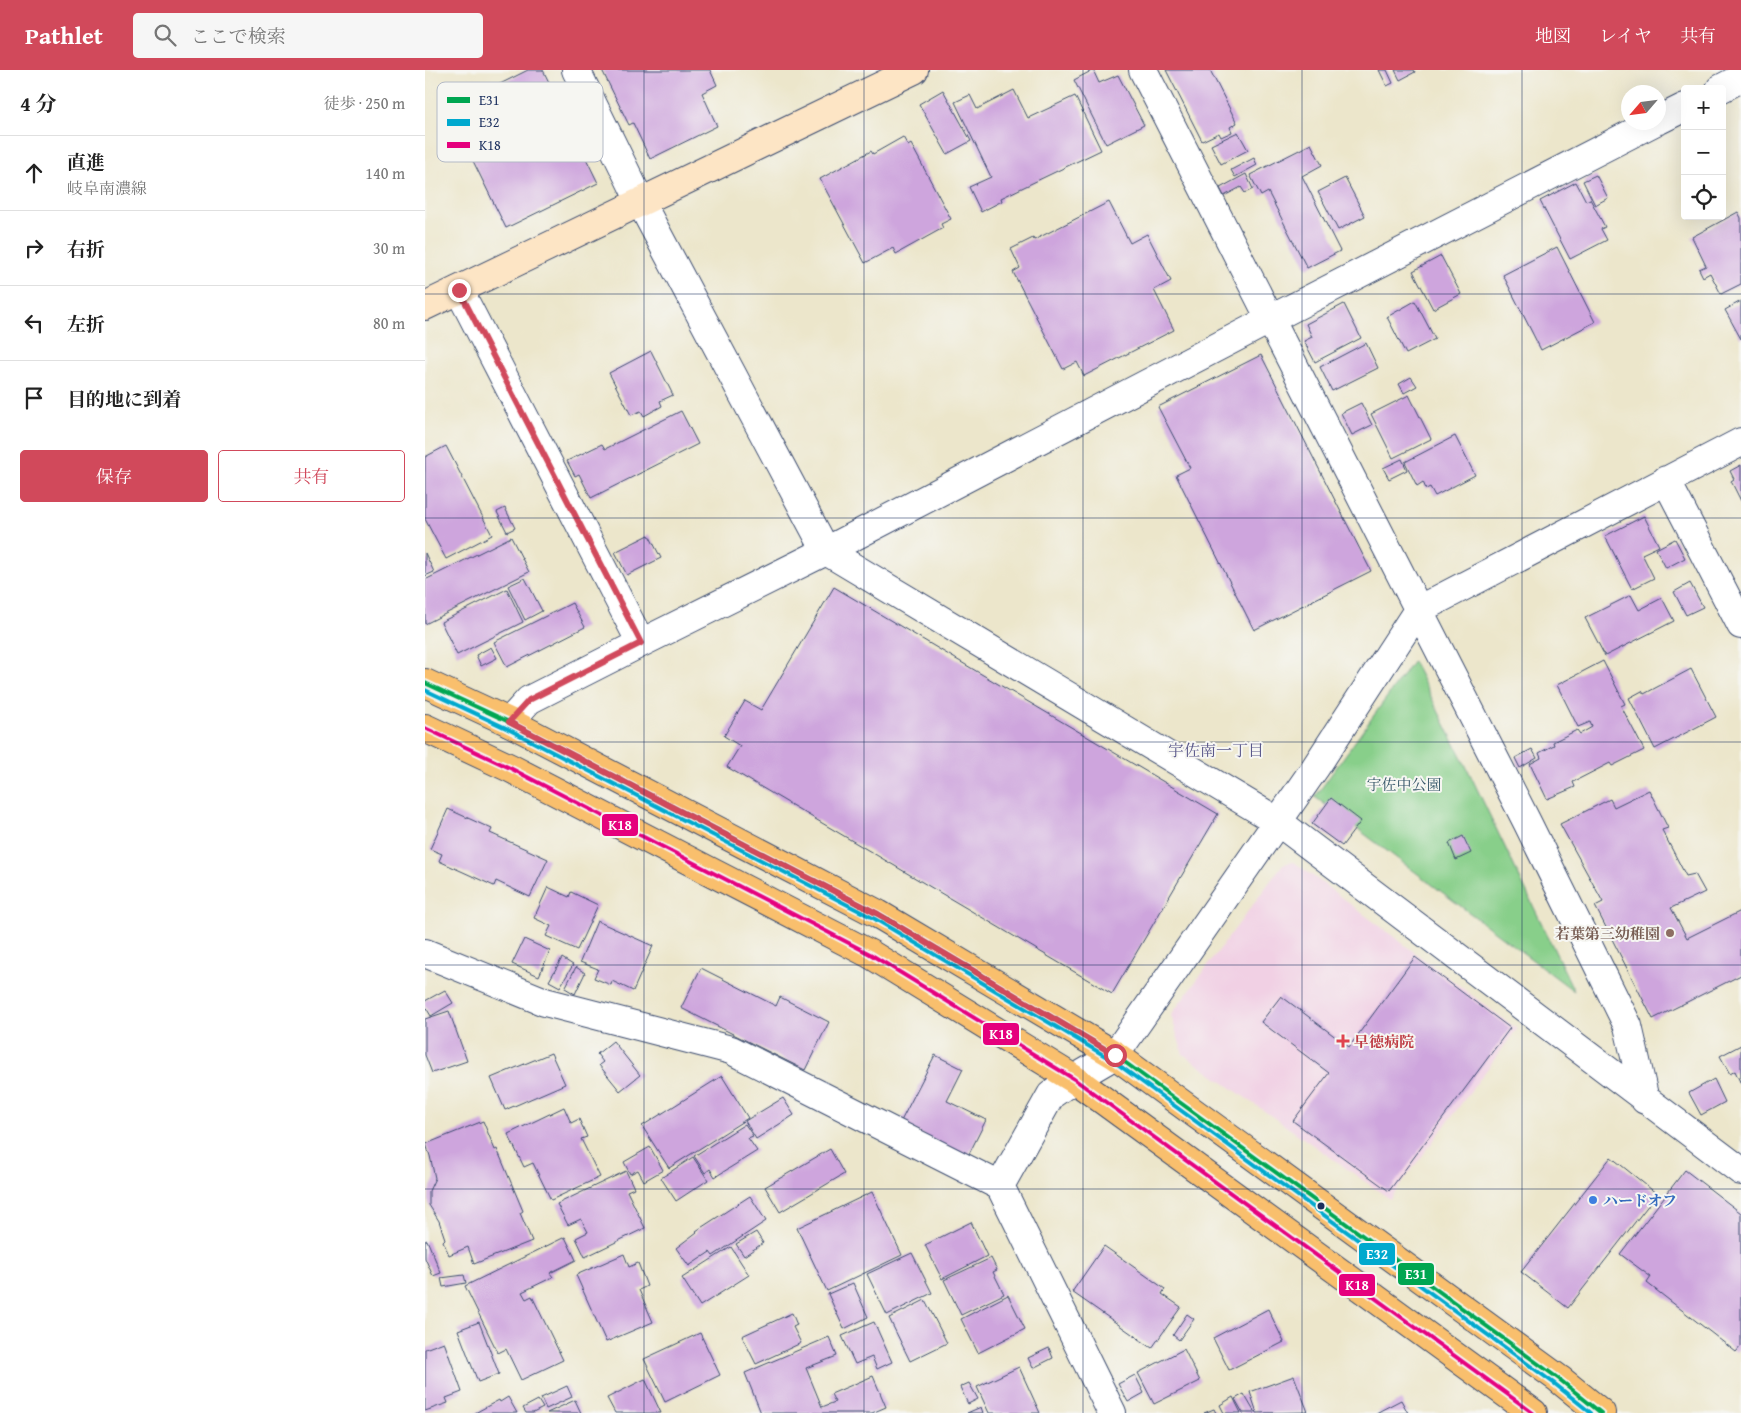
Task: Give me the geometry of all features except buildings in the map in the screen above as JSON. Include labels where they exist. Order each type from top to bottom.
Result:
[{"type":"main road","points":[[425,683],[509,722],[878,914],[1115,1055],[1543,1367],[1601,1413]]},
{"type":"main road","points":[[429,735],[510,768],[870,954],[1074,1079],[1533,1413]]},
{"type":"street","points":[[576,70],[582,82]]},
{"type":"street","points":[[425,306],[914,70]]},
{"type":"street","points":[[1143,70],[1527,822],[1629,1026],[1645,1100]]},
{"type":"street","points":[[1726,86],[1741,78]]},
{"type":"street","points":[[1666,116],[1681,109]]},
{"type":"street","points":[[603,125],[641,203],[825,551],[1277,821],[1741,1171]]},
{"type":"street","points":[[509,722],[529,700],[825,551],[1638,130]]},
{"type":"street","points":[[459,290],[641,643]]},
{"type":"street","points":[[1000,1186],[1051,1095],[1115,1055],[1315,768],[1418,610],[1741,442]]},
{"type":"street","points":[[1667,480],[1741,625]]},
{"type":"street","points":[[425,953],[545,1002],[731,1050],[1000,1186],[1112,1413]]},
{"type":"shaded area","name":"早徳病院","points":[[1294,862],[1517,1029],[1390,1199],[1183,1054],[1171,1015],[1283,864]]},
{"type":"green space","name":"宇佐中公園","points":[[1413,661],[1469,772],[1574,991],[1315,797]]},
{"type":"transit line","name":"E31","points":[[425,683],[509,722],[878,914],[1115,1055],[1559,1379],[1601,1413]]},
{"type":"transit line","name":"E32","points":[[425,690],[506,728],[875,919],[1112,1060],[1555,1384],[1591,1413]]},
{"type":"transit line","name":"K18","points":[[425,728],[510,768],[870,954],[1074,1079],[1533,1413]]},
{"type":"place","name":"若葉第三幼稚園","points":[[1670,933]]},
{"type":"place","name":"早徳病院","points":[[1343,1041]]},
{"type":"place","name":"ハードオフ","points":[[1593,1200]]},
{"type":"district","name":"宇佐南一丁目","points":[[1216,750]]},
{"type":"route","points":[[459,290],[641,643],[529,700],[509,722],[878,914],[1115,1055]]}]
